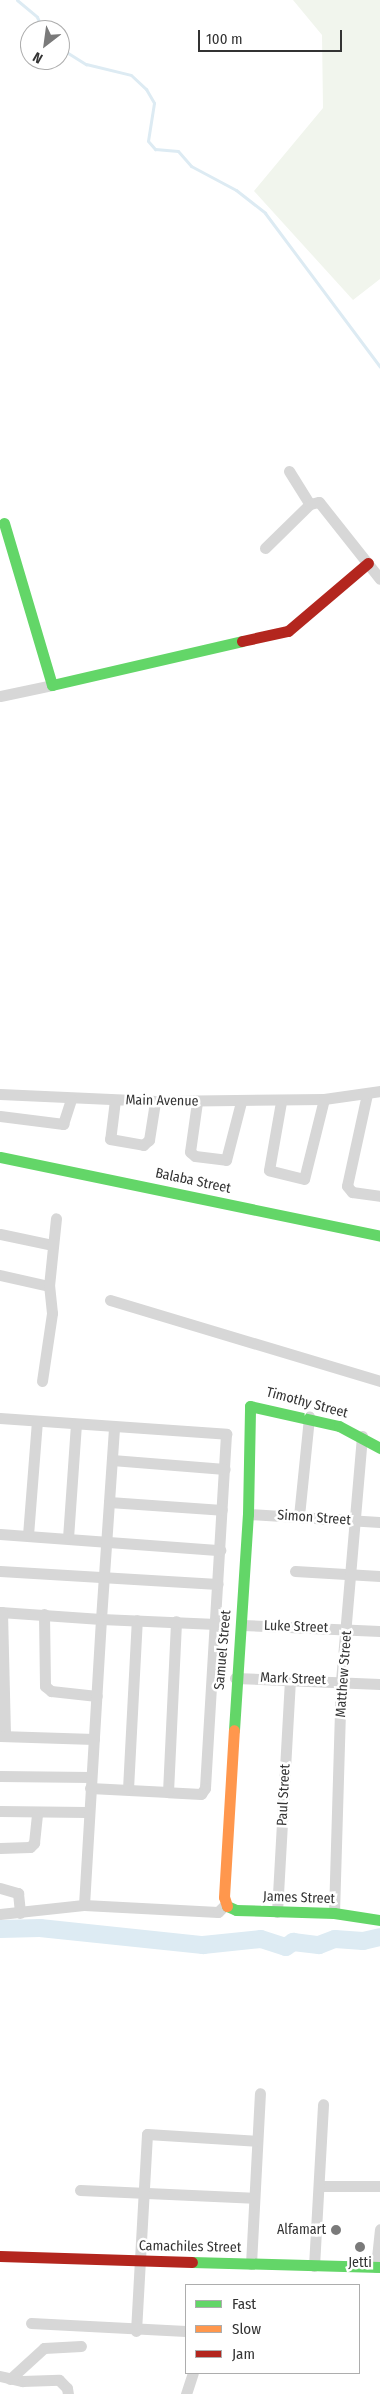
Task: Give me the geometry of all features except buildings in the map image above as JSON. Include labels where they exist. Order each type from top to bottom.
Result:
[{"type":"street","points":[[289,471],[310,504]]},
{"type":"street","points":[[265,548],[310,504],[324,504],[380,579]]},
{"type":"street","points":[[4,523],[52,685]]},
{"type":"street","points":[[0,696],[52,685],[116,667],[288,631],[368,563]]},
{"type":"street","name":"Main Avenue","points":[[0,1094],[71,1099],[281,1102],[324,1099],[380,1091]]},
{"type":"street","points":[[367,1094],[347,1186],[352,1192],[380,1196]]},
{"type":"street","points":[[0,1116],[58,1125],[67,1119],[71,1099]]},
{"type":"street","points":[[281,1102],[268,1166],[271,1172],[298,1179],[307,1177],[324,1099]]},
{"type":"street","points":[[115,1100],[108,1136],[143,1145],[149,1140],[155,1101]]},
{"type":"street","points":[[197,1102],[190,1152],[195,1156],[226,1160],[230,1155],[241,1102]]},
{"type":"street","name":"Balaba Street","points":[[0,1157],[380,1236]]},
{"type":"street","points":[[42,1381],[52,1313],[49,1286],[56,1218]]},
{"type":"street","points":[[0,1234],[52,1245]]},
{"type":"street","points":[[0,1275],[49,1286]]},
{"type":"street","points":[[110,1300],[380,1381]]},
{"type":"street","name":"Timothy Street","points":[[250,1406],[309,1417],[362,1436],[380,1448]]},
{"type":"street","name":"Samuel Street","points":[[224,1901],[235,1678],[242,1625],[248,1514],[250,1406]]},
{"type":"street","points":[[299,1516],[309,1417]]},
{"type":"street","points":[[0,1426],[0,1418],[76,1424],[222,1431],[227,1440],[204,1791],[128,1790],[90,1782],[0,1776]]},
{"type":"street","points":[[28,1536],[38,1421]]},
{"type":"street","points":[[68,1538],[76,1424]]},
{"type":"street","points":[[84,1905],[87,1812],[94,1739],[114,1426]]},
{"type":"street","name":"Matthew Street","points":[[334,1913],[341,1681],[362,1436]]},
{"type":"street","points":[[112,1460],[225,1469]]},
{"type":"street","points":[[109,1502],[222,1510]]},
{"type":"street","name":"Simon Street","points":[[248,1514],[380,1522]]},
{"type":"street","points":[[0,1534],[220,1550]]},
{"type":"street","points":[[295,1570],[380,1576]]},
{"type":"street","points":[[0,1571],[104,1579],[218,1584]]},
{"type":"street","points":[[94,1739],[3,1736],[1,1612],[216,1624]]},
{"type":"street","points":[[44,1614],[45,1686],[51,1691],[97,1696]]},
{"type":"street","points":[[128,1790],[137,1620]]},
{"type":"street","points":[[168,1792],[176,1622]]},
{"type":"street","name":"Luke Street","points":[[242,1625],[347,1628],[380,1631]]},
{"type":"street","name":"Mark Street","points":[[235,1678],[290,1678],[380,1684]]},
{"type":"street","name":"Paul Street","points":[[277,1912],[290,1678]]},
{"type":"street","points":[[0,1811],[87,1812]]},
{"type":"street","points":[[0,1848],[30,1847],[34,1843],[37,1812]]},
{"type":"street","points":[[0,1888],[18,1893],[20,1913]]},
{"type":"street","points":[[0,1914],[84,1905],[218,1912],[224,1901]]},
{"type":"street","name":"James Street","points":[[224,1901],[236,1910],[334,1913],[380,1920]]},
{"type":"street","points":[[251,2264],[260,2093]]},
{"type":"street","points":[[314,2266],[323,2104]]},
{"type":"street","points":[[136,2331],[142,2261],[147,2134],[256,2141]]},
{"type":"street","points":[[319,2186],[380,2186]]},
{"type":"street","points":[[80,2190],[253,2198]]},
{"type":"street","points":[[378,2267],[380,2229]]},
{"type":"street","name":"Camachiles Street","points":[[0,2256],[378,2267]]},
{"type":"street","points":[[31,2323],[136,2331],[185,2332]]},
{"type":"street","points":[[5,2377],[44,2348],[81,2346]]},
{"type":"street","points":[[186,2394],[192,2374]]},
{"type":"street","points":[[5,2377],[59,2380],[67,2388],[68,2394]]},
{"type":"shaded area","points":[[293,0],[380,0],[380,279],[353,300],[254,191],[323,108],[322,35]]},
{"type":"waterway","points":[[17,0],[38,20]]},
{"type":"waterway","points":[[70,54],[86,64],[131,75],[146,89],[154,103],[148,141],[155,149],[178,151],[191,166],[236,190],[265,213],[380,367]]},
{"type":"waterway","points":[[0,1929],[40,1928],[203,1945],[261,1939],[286,1947],[293,1942],[319,1945],[335,1939],[363,1941],[380,1937]]},
{"type":"traffic: fast","points":[[4,523],[52,685],[242,641]]},
{"type":"traffic: fast","points":[[0,1157],[380,1236]]},
{"type":"traffic: fast","points":[[234,1730],[248,1514],[250,1406],[339,1426],[380,1448]]},
{"type":"traffic: fast","points":[[227,1906],[236,1910],[334,1913],[380,1920]]},
{"type":"traffic: fast","points":[[192,2262],[380,2267]]},
{"type":"traffic: slow","points":[[227,1906],[224,1897],[234,1730]]},
{"type":"traffic: jam","points":[[242,641],[288,631],[368,563]]},
{"type":"traffic: jam","points":[[0,2256],[192,2262]]},
{"type":"place","name":"Alfamart","points":[[336,2230]]},
{"type":"place","name":"Jetti","points":[[360,2247]]}]
